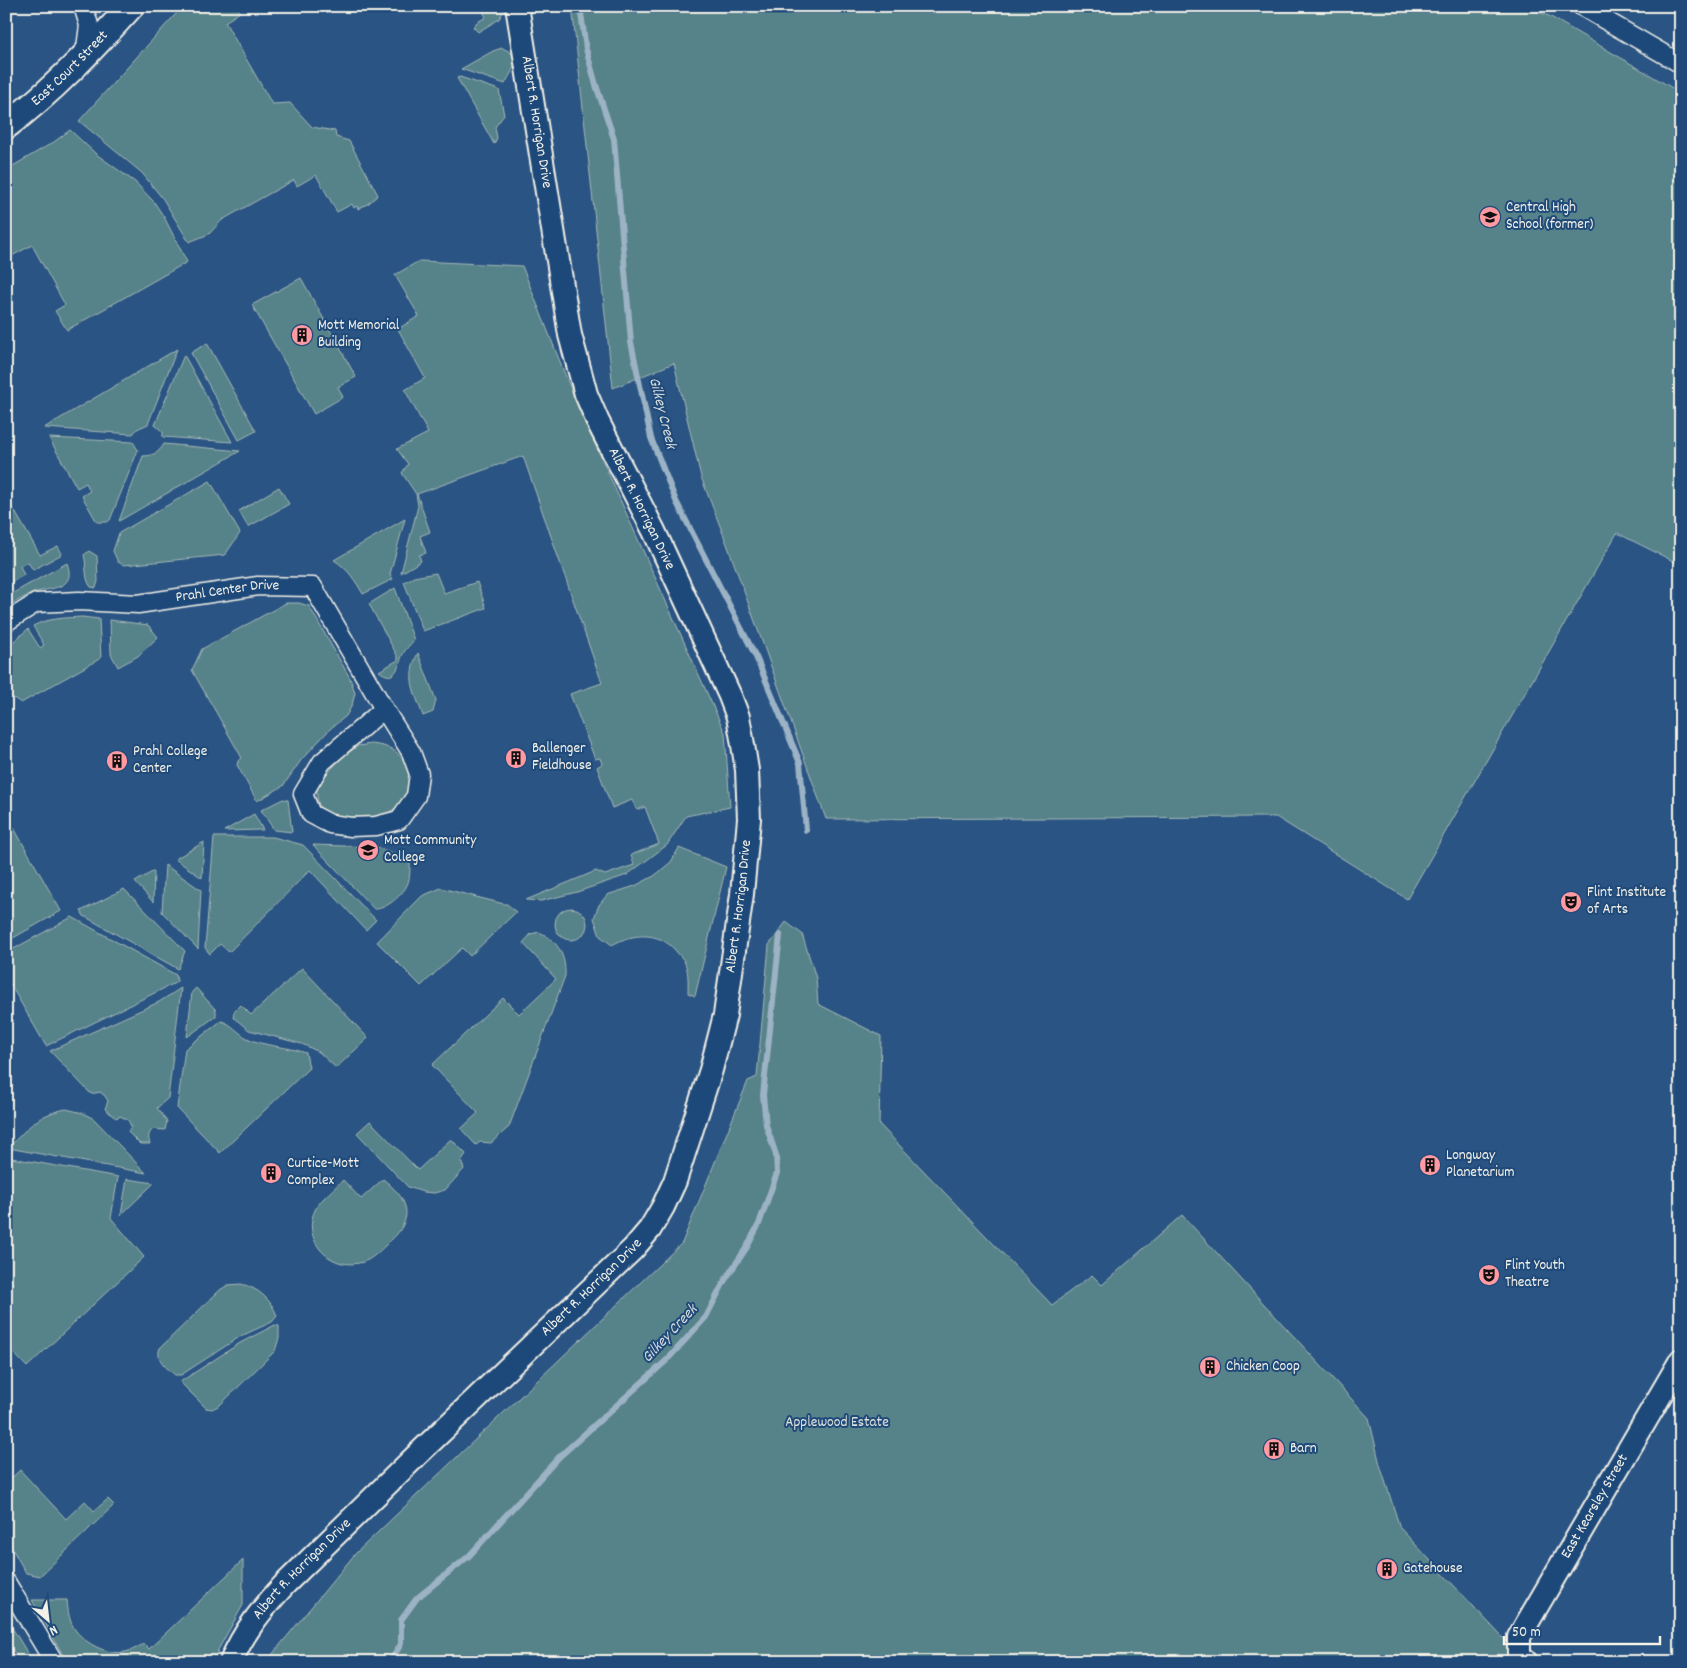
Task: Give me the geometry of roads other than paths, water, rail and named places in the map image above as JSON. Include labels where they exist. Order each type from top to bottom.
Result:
[{"type":"main road","name":"East Court Street","points":[[6,126],[39,101],[85,56],[131,6]]},
{"type":"street","points":[[82,6],[89,25],[85,56]]},
{"type":"street","name":"Albert R. Horrigan Drive","points":[[231,1662],[247,1630],[284,1585],[419,1453],[633,1250],[650,1229],[675,1181],[711,1070],[725,1015],[742,894],[748,828],[747,770],[738,717],[654,531],[598,422],[580,376],[570,335],[517,6]]},
{"type":"street","points":[[1582,6],[1681,64]]},
{"type":"street","name":"Prahl Center Drive","points":[[6,622],[36,603],[79,601],[138,604],[258,586],[313,587],[411,752],[419,774],[416,796],[399,820],[376,826],[352,827],[330,824],[311,814],[303,794],[322,762],[384,709]]},
{"type":"street","name":"East Kearsley Street","points":[[1522,1658],[1519,1638],[1532,1612],[1681,1360]]},
{"type":"street","points":[[6,1582],[54,1662]]},
{"type":"waterway","name":"Gilkey Creek","points":[[580,6],[586,49],[614,139],[631,342],[651,438],[676,501],[756,657],[800,763],[806,830]]},
{"type":"waterway","name":"Gilkey Creek","points":[[390,1662],[401,1644],[401,1620],[417,1598],[469,1556],[559,1457],[667,1360],[706,1317],[725,1280],[747,1247],[759,1224],[777,1173],[776,1155],[766,1125],[763,1095],[780,935]]},
{"type":"place","name":"Central High School (former)","points":[[1490,217]]},
{"type":"place","name":"Mott Memorial Building","points":[[302,335]]},
{"type":"place","name":"Ballenger Fieldhouse","points":[[516,758]]},
{"type":"place","name":"Prahl College Center","points":[[117,761]]},
{"type":"place","name":"Mott Community College","points":[[368,850]]},
{"type":"place","name":"Flint Institute of Arts","points":[[1571,902]]},
{"type":"place","name":"Longway Planetarium","points":[[1430,1165]]},
{"type":"place","name":"Curtice-Mott Complex","points":[[271,1173]]},
{"type":"place","name":"Flint Youth Theatre","points":[[1489,1275]]},
{"type":"place","name":"Chicken Coop","points":[[1210,1367]]},
{"type":"place","name":"Barn","points":[[1274,1449]]},
{"type":"place","name":"Gatehouse","points":[[1387,1569]]},
{"type":"park label","name":"Applewood Estate","points":[[837,1423]]}]
